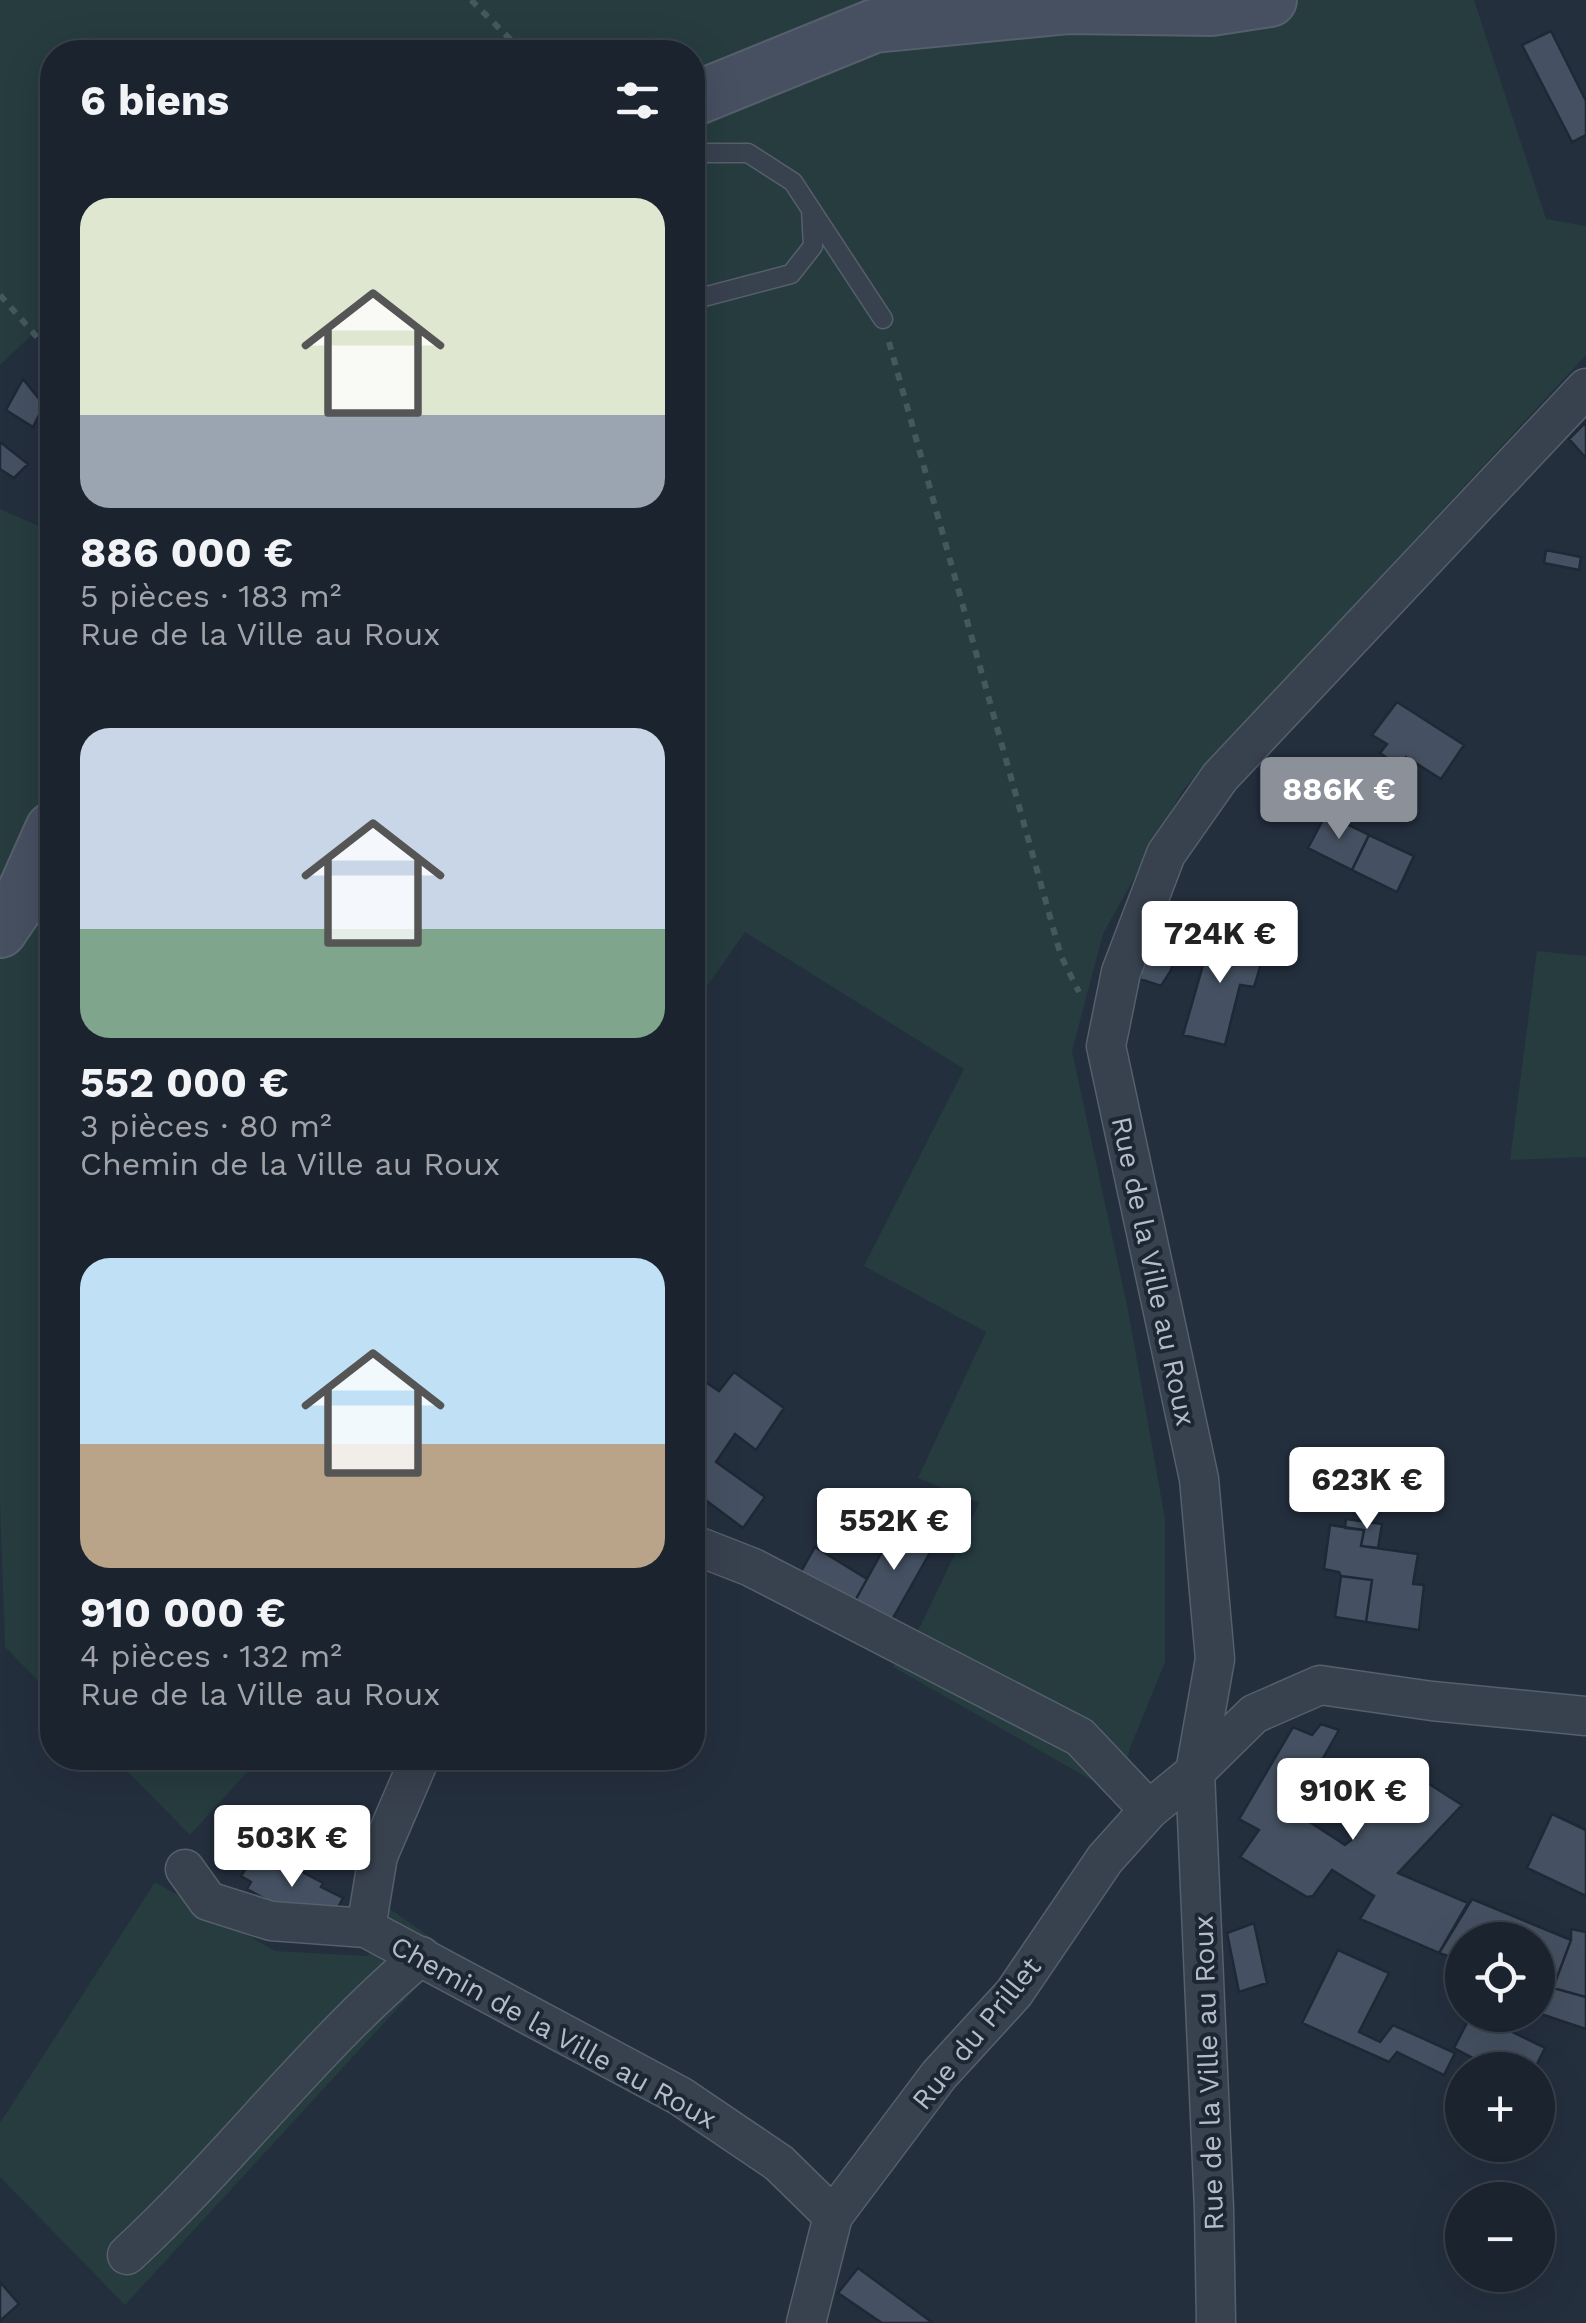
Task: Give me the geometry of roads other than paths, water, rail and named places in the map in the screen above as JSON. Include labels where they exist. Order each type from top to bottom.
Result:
[{"type":"street","points":[[705,95],[874,26],[1069,7],[1210,9],[1270,0]]},
{"type":"street","name":"Rue de la Ville au Roux","points":[[1216,2323],[1195,1772],[1216,1659],[1199,1479],[1106,1046],[1121,972],[1166,854],[1220,777],[1586,388]]},
{"type":"street","points":[[0,932],[19,903],[40,856]]},
{"type":"street","points":[[705,1549],[751,1566],[1080,1737],[1149,1810]]},
{"type":"street","name":"Rue du Prillet","points":[[806,2323],[833,2216],[938,2075],[1014,1993],[1105,1860],[1149,1810],[1254,1714],[1320,1684],[1432,1701],[1586,1716]]},
{"type":"street","name":"Chemin de la Ville au Roux","points":[[415,1770],[378,1856],[366,1928],[680,2096],[779,2164],[833,2216]]},
{"type":"street","points":[[185,1869],[208,1901],[272,1921],[366,1928]]},
{"type":"street","points":[[128,2254],[176,2210],[370,1999],[421,1956]]},
{"type":"lane","points":[[705,153],[748,153],[793,182],[883,318]]},
{"type":"lane","points":[[705,297],[791,274],[813,246],[811,209]]}]
